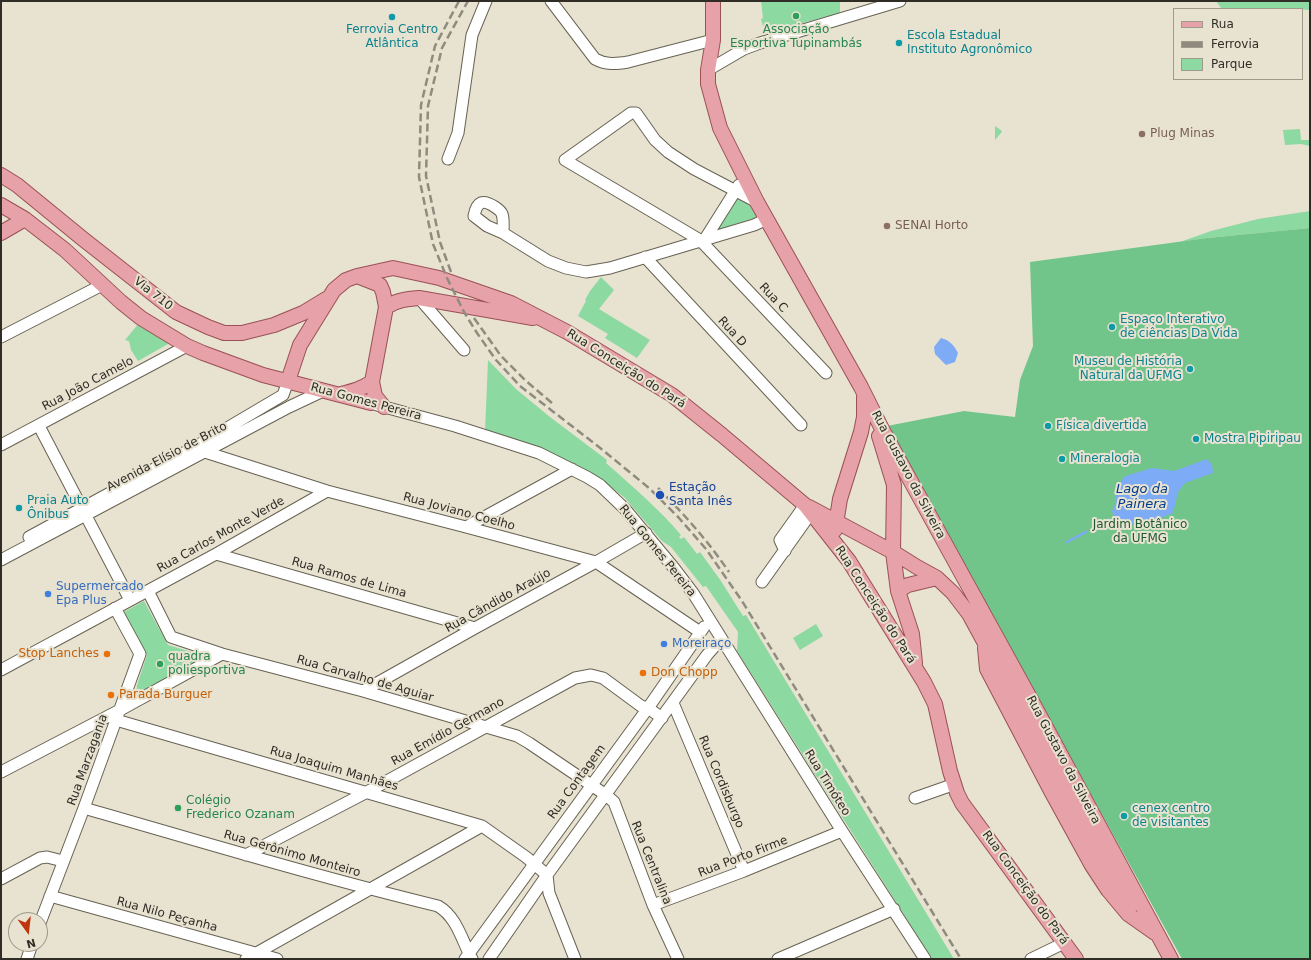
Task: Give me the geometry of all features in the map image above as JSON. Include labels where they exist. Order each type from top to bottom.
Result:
[{"type":"main road","name":"Rua Gustavo da Silveira","points":[[714,1],[713,40],[708,70],[708,84],[720,128],[756,202],[864,392],[1171,959]]},
{"type":"main road","name":"Via 710","points":[[1,176],[17,185],[176,312],[224,333],[242,333],[274,325],[303,313],[328,298]]},
{"type":"main road","name":"Rua Gomes Pereira","points":[[1,205],[25,219],[65,250],[102,285],[141,318],[187,346],[263,375],[325,390],[377,405]]},
{"type":"main road","points":[[1,233],[25,219]]},
{"type":"main road","name":"Rua Conceição do Pará","points":[[357,276],[393,268],[439,278],[478,290],[511,303],[545,320],[612,358],[672,395],[722,435],[808,509],[849,561],[924,682],[935,704],[954,784],[962,803],[1076,959]]},
{"type":"main road","points":[[288,381],[300,345],[328,298],[340,284],[357,276],[380,285],[386,307],[372,382],[377,405]]},
{"type":"main road","points":[[386,307],[394,302],[404,299],[419,298],[545,320]]},
{"type":"main road","points":[[338,394],[355,391],[372,382]]},
{"type":"main road","points":[[834,541],[840,499],[861,432],[864,417],[864,392]]},
{"type":"main road","points":[[864,392],[894,485],[893,552],[898,591],[912,634],[916,668]]},
{"type":"main road","points":[[808,509],[828,505],[840,499]]},
{"type":"main road","name":"Rua Gustavo da Silveira","points":[[808,509],[836,521],[893,552],[937,578],[953,593],[969,614],[1107,868],[1159,936]]},
{"type":"main road","points":[[898,591],[908,585],[937,578]]},
{"type":"street","points":[[448,160],[458,133],[472,35],[486,1]]},
{"type":"street","points":[[551,1],[595,59],[602,63],[617,64],[628,62],[713,40]]},
{"type":"street","points":[[708,70],[744,49],[760,43],[900,1]]},
{"type":"street","name":"Rua C","points":[[735,191],[694,169],[668,152],[655,140],[636,113],[631,112],[565,160],[703,239],[826,373]]},
{"type":"street","points":[[703,239],[744,176]]},
{"type":"street","points":[[735,191],[756,202]]},
{"type":"street","points":[[503,233],[548,261],[566,268],[586,272],[610,268],[754,225],[767,219]]},
{"type":"street","name":"Rua D","points":[[644,257],[801,425]]},
{"type":"street","points":[[1,337],[102,285]]},
{"type":"street","points":[[419,298],[464,350]]},
{"type":"street","name":"Rua João Camelo","points":[[1,445],[187,346]]},
{"type":"street","name":"Avenida Elísio de Brito","points":[[202,448],[283,395],[288,381]]},
{"type":"street","name":"Avenida Elísio de Brito","points":[[1,560],[83,512],[202,448],[325,390]]},
{"type":"street","name":"Rua Gomes Pereira","points":[[377,405],[455,426],[532,450],[600,486],[625,509],[646,533],[693,593],[709,620]]},
{"type":"street","points":[[38,426],[130,600]]},
{"type":"street","name":"Rua Joviano Coelho","points":[[202,448],[327,491],[596,562],[700,632]]},
{"type":"street","points":[[466,527],[572,470]]},
{"type":"street","name":"Rua Carlos Monte Verde","points":[[1,670],[216,554],[327,491]]},
{"type":"street","points":[[762,582],[785,551],[780,540],[808,509]]},
{"type":"street","name":"Avenida Elísio de Brito","points":[[1,552],[83,512]]},
{"type":"street","name":"Rua Cândido Araújo","points":[[363,691],[646,533]]},
{"type":"street","name":"Rua Ramos de Lima","points":[[216,554],[475,628]]},
{"type":"street","name":"Rua Carvalho de Aguiar","points":[[148,590],[171,636],[222,654],[363,691],[517,736],[591,785]]},
{"type":"street","name":"Rua Marzagania","points":[[44,912],[140,654],[115,608]]},
{"type":"street","name":"Rua Contagem","points":[[469,957],[534,864],[648,708],[709,620]]},
{"type":"street","name":"Rua Timóteo","points":[[709,620],[842,831],[925,959]]},
{"type":"street","points":[[489,959],[547,874],[707,655],[721,639]]},
{"type":"street","points":[[1,772],[120,710],[222,654]]},
{"type":"street","name":"Rua Emídio Germano","points":[[246,855],[367,792],[575,678],[591,675],[603,678],[641,706],[648,708],[662,718]]},
{"type":"street","name":"Rua Cordisburgo","points":[[672,703],[744,871]]},
{"type":"street","name":"Rua Joaquim Manhães","points":[[116,720],[482,826],[547,874]]},
{"type":"street","points":[[915,798],[954,784]]},
{"type":"street","name":"Rua Centralina","points":[[591,785],[614,802],[653,905],[678,959]]},
{"type":"street","name":"Rua Gerônimo Monteiro","points":[[84,808],[371,890],[438,906],[446,910],[452,918],[469,957]]},
{"type":"street","points":[[246,959],[371,890],[482,826]]},
{"type":"street","name":"Rua Porto Firme","points":[[653,905],[744,871],[842,831]]},
{"type":"street","points":[[1,878],[40,858],[47,857],[63,860]]},
{"type":"street","points":[[547,874],[549,893],[576,959]]},
{"type":"street","name":"Rua Nilo Peçanha","points":[[50,896],[277,959]]},
{"type":"street","points":[[778,959],[894,909]]},
{"type":"street","points":[[1032,959],[1064,942]]},
{"type":"green space","name":"Associação Esportiva Tupinambás","points":[[761,1],[840,1],[840,13],[765,33],[761,19],[763,18]]},
{"type":"green space","points":[[1216,1],[1310,1],[1310,10],[1303,10],[1303,8],[1221,8]]},
{"type":"green space","points":[[995,126],[1002,131],[995,140]]},
{"type":"green space","points":[[1300,129],[1301,140],[1310,140],[1310,146],[1301,144],[1285,145],[1283,130]]},
{"type":"green space","points":[[737,198],[754,207],[759,216],[732,225],[720,232],[712,234]]},
{"type":"green space","points":[[1310,211],[1310,228],[1180,242],[1211,231],[1258,219]]},
{"type":"green space","name":"Jardim Botânico da UFMG","points":[[1310,228],[1310,959],[1182,959],[887,426],[964,411],[1015,417],[1020,380],[1033,346],[1030,262],[1207,238]]},
{"type":"green space","points":[[601,277],[614,290],[599,309],[650,340],[637,358],[605,338],[608,334],[578,316],[590,291]]},
{"type":"green space","points":[[140,322],[165,339],[168,344],[138,361],[131,350],[129,341],[125,340]]},
{"type":"green space","points":[[488,360],[516,389],[607,460],[606,463],[672,525],[681,535],[679,537],[681,539],[684,537],[697,554],[700,552],[721,581],[743,616],[746,615],[954,959],[932,959],[737,651],[738,632],[706,586],[703,587],[671,547],[662,541],[624,497],[594,475],[485,432]]},
{"type":"green space","points":[[144,601],[168,645],[205,656],[164,680],[136,694],[137,685],[147,655],[124,612]]},
{"type":"green space","points":[[816,624],[823,636],[800,650],[793,638]]},
{"type":"water","points":[[941,338],[953,345],[958,353],[955,362],[946,365],[935,354],[934,347]]},
{"type":"water","name":"Lago da Painera","points":[[1207,459],[1212,465],[1213,473],[1185,483],[1178,492],[1173,513],[1144,525],[1116,524],[1112,511],[1115,505],[1116,488],[1125,476],[1152,468],[1174,471]]},
{"type":"waterway","points":[[1110,521],[1114,518]]},
{"type":"waterway","points":[[1067,542],[1086,532]]},
{"type":"railway","points":[[459,1],[435,46],[421,105],[419,177],[433,244],[447,278],[464,312],[496,360],[520,386],[649,488],[679,518],[706,549],[742,601],[961,959]]},
{"type":"railway","points":[[451,272],[440,242],[426,176],[428,106],[442,48],[468,1]]},
{"type":"railway","points":[[474,318],[501,356],[526,381],[552,403]]},
{"type":"railway","points":[[658,488],[713,549],[729,572]]},
{"type":"place","name":"Associação Esportiva Tupinambás","points":[[796,16]]},
{"type":"place","name":"Ferrovia Centro Atlântica","points":[[392,17]]},
{"type":"place","name":"Escola Estadual Instituto Agronômico","points":[[899,43]]},
{"type":"place","name":"Plug Minas","points":[[1142,134]]},
{"type":"place","name":"SENAI Horto","points":[[887,226]]},
{"type":"place","name":"Espaço Interativo de ciências Da Vida","points":[[1112,327]]},
{"type":"place","name":"Museu de História Natural da UFMG","points":[[1190,369]]},
{"type":"place","name":"Física divertida","points":[[1048,426]]},
{"type":"place","name":"Mostra Pipiripau","points":[[1196,439]]},
{"type":"place","name":"Mineralogia","points":[[1062,459]]},
{"type":"place","name":"Estação Santa Inês","points":[[660,495]]},
{"type":"place","name":"Praia Auto Ônibus","points":[[19,508]]},
{"type":"place","name":"Supermercado Epa Plus","points":[[48,594]]},
{"type":"place","name":"Moreiraço","points":[[664,644]]},
{"type":"place","name":"Stop Lanches","points":[[107,654]]},
{"type":"place","name":"quadra poliesportiva","points":[[160,664]]},
{"type":"place","name":"Don Chopp","points":[[643,673]]},
{"type":"place","name":"Parada Burguer","points":[[111,695]]},
{"type":"place","name":"Colégio Frederico Ozanam","points":[[178,808]]},
{"type":"place","name":"cenex centro de visitantes","points":[[1124,816]]}]
